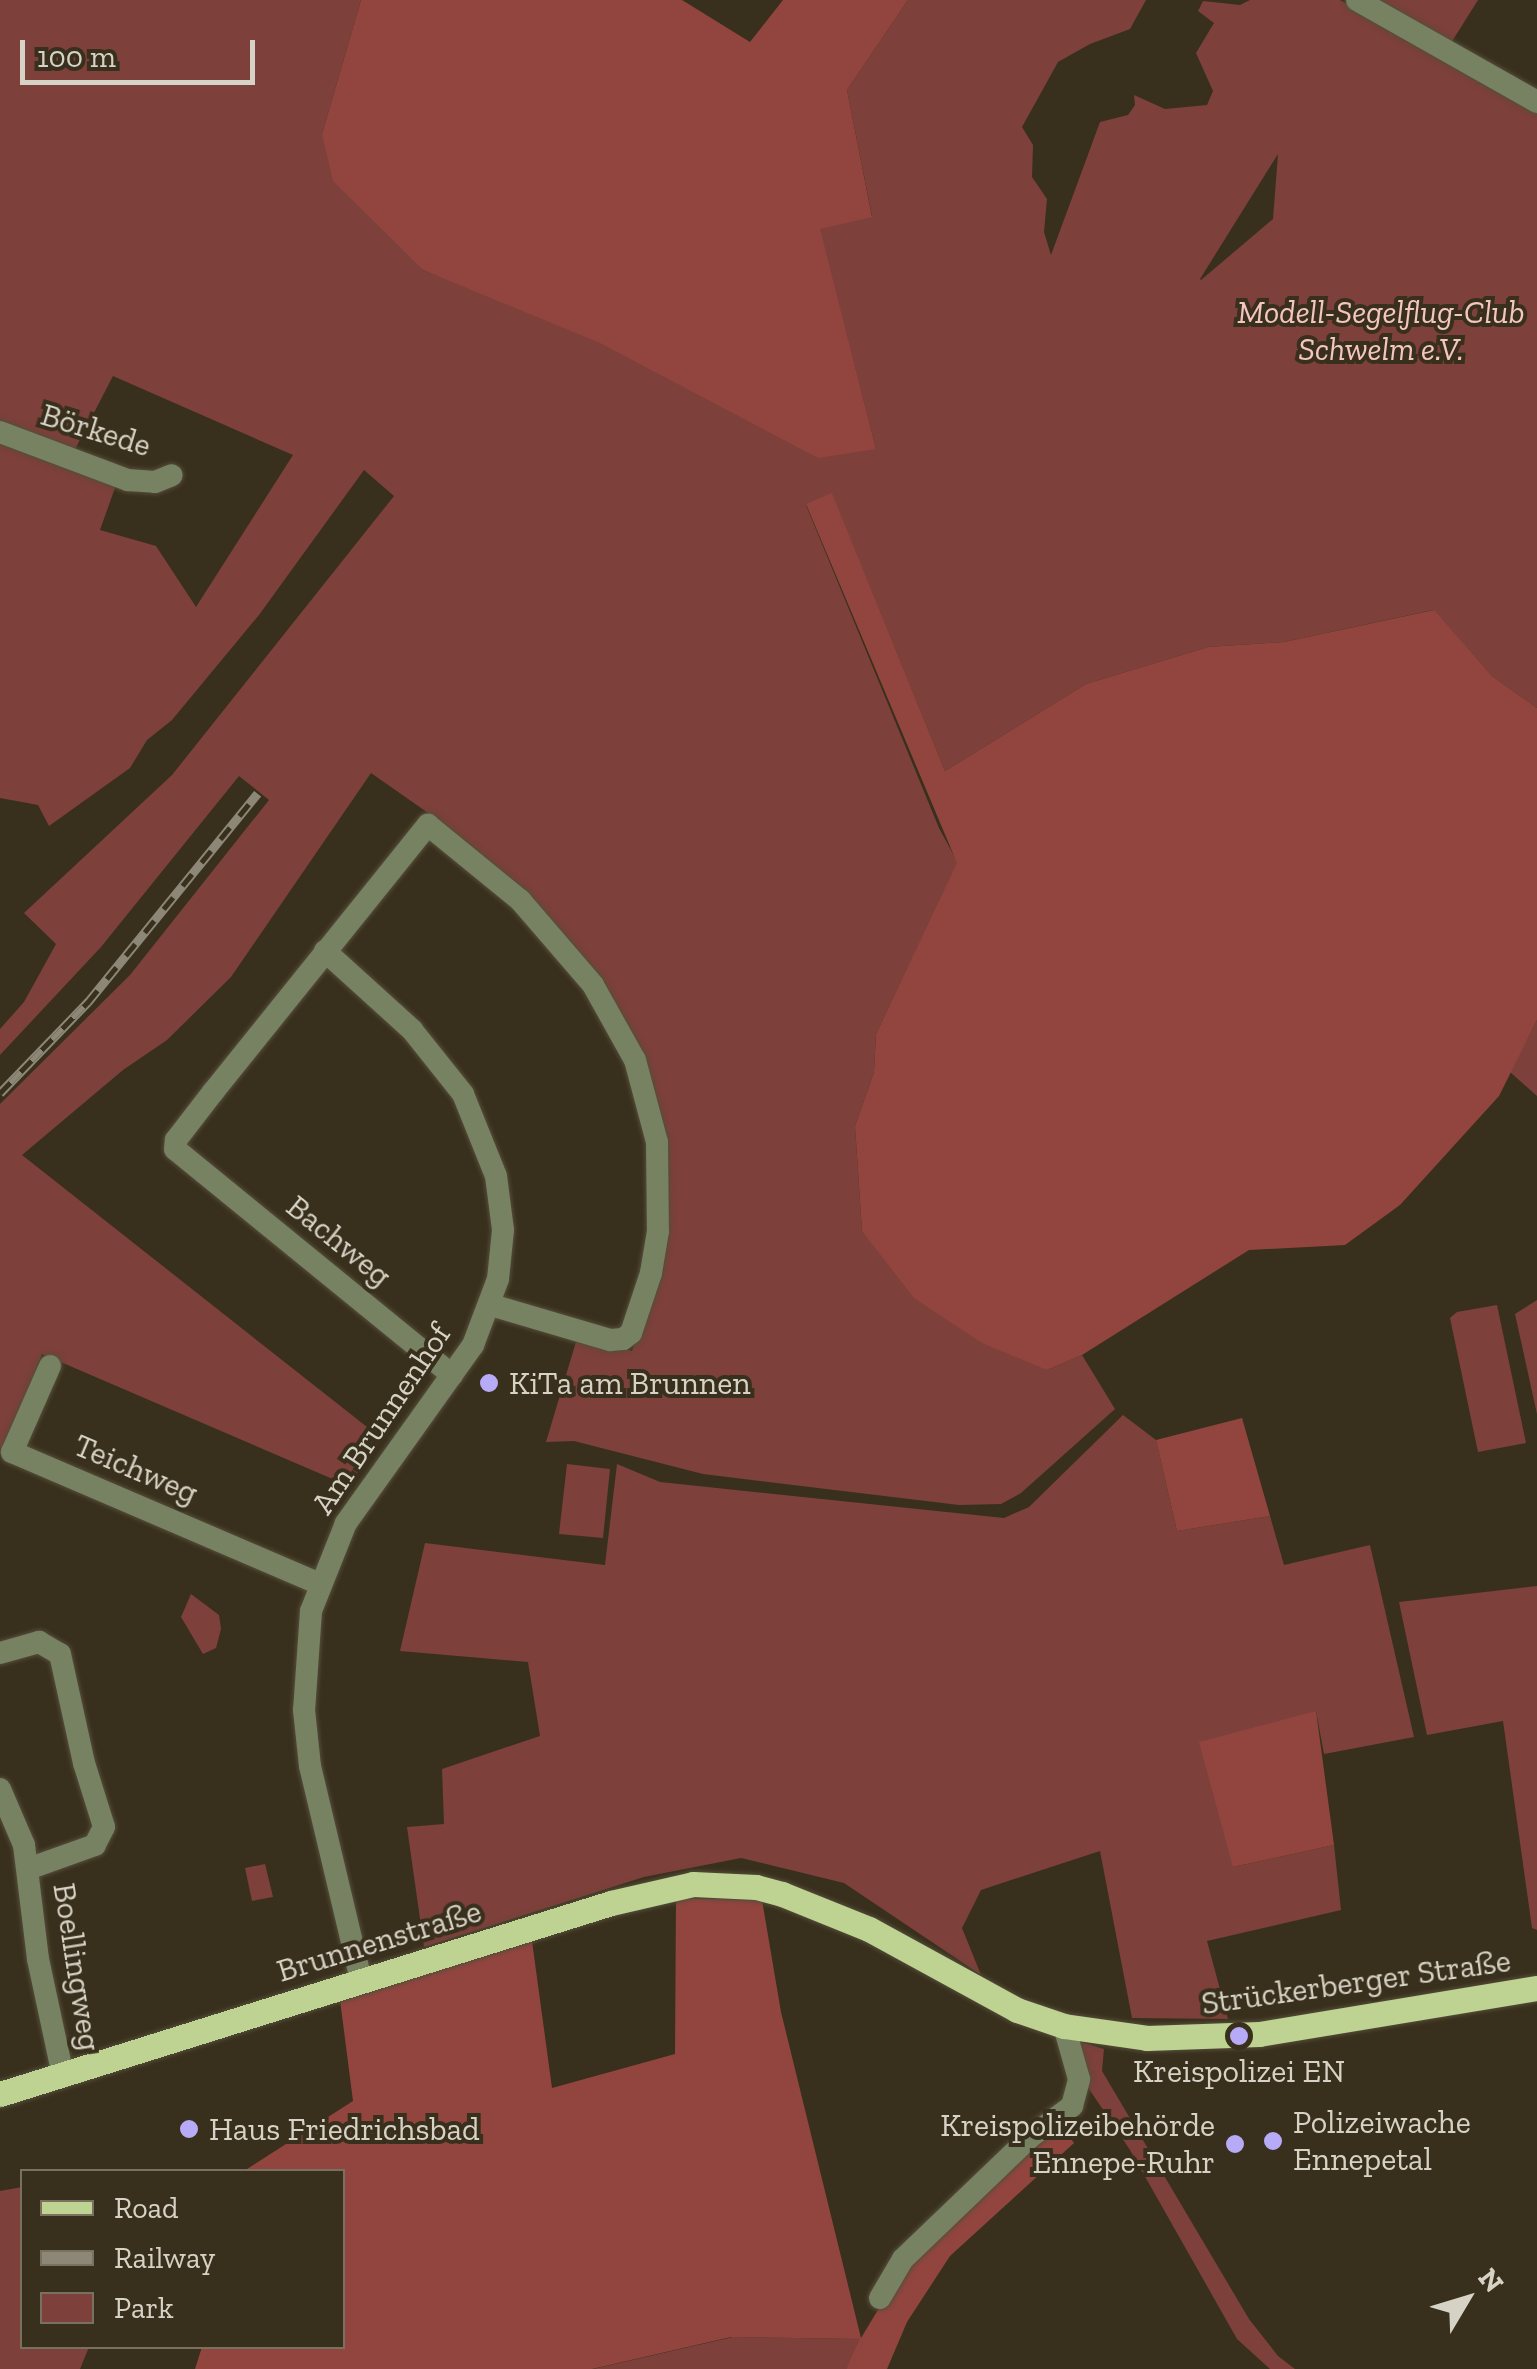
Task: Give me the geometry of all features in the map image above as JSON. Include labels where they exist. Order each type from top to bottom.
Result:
[{"type":"main road","name":"Brunnenstraße","points":[[0,2094],[611,1903],[693,1884],[756,1887],[782,1894]]},
{"type":"main road","name":"Strückerberger Straße","points":[[782,1894],[868,1929],[1017,2010],[1064,2026],[1146,2038],[1259,2034],[1537,1988]]},
{"type":"street","points":[[1357,0],[1537,102]]},
{"type":"street","name":"Börkede","points":[[0,432],[82,467],[128,480],[155,482],[172,475]]},
{"type":"street","points":[[325,951],[422,830],[436,826],[520,900],[565,950],[608,1009],[635,1060],[657,1142],[660,1186],[651,1273],[631,1333],[623,1340],[610,1340],[492,1305]]},
{"type":"street","name":"Bachweg","points":[[325,951],[197,1112],[176,1140],[176,1149],[452,1375]]},
{"type":"street","name":"Am Brunnenhof","points":[[325,951],[412,1030],[447,1071],[477,1118],[496,1176],[503,1230],[492,1305],[473,1346],[346,1523],[320,1584],[309,1627],[304,1710],[324,1836],[361,1980]]},
{"type":"street","name":"Teichweg","points":[[50,1366],[12,1452],[320,1584]]},
{"type":"street","name":"Boellingweg","points":[[0,1653],[39,1642],[60,1654],[84,1762],[104,1827],[94,1846],[28,1869]]},
{"type":"street","name":"Boellingweg","points":[[0,1789],[19,1828],[28,1869],[38,1959],[63,2076]]},
{"type":"street","points":[[880,2298],[903,2260],[1029,2138],[1072,2106],[1079,2079],[1064,2026]]},
{"type":"green space","name":"Modell-Segelflug-Club Schwelm e.V.","points":[[0,0],[361,0],[322,134],[423,270],[876,449],[819,228],[872,216],[847,90],[908,0],[1146,0],[1130,29],[1090,44],[1058,62],[1022,127],[1033,145],[1032,177],[1047,199],[1044,232],[1051,255],[1100,122],[1128,115],[1135,105],[1134,95],[1165,109],[1207,105],[1213,91],[1196,53],[1214,23],[1198,11],[1203,1],[1240,5],[1250,0],[1340,0],[1537,112],[1537,708],[1492,676],[1433,610],[1284,642],[1208,647],[1086,684],[945,771],[832,494],[806,505],[939,828],[958,863],[876,1034],[874,1072],[855,1126],[862,1231],[1047,1370],[1082,1355],[1115,1409],[1021,1493],[1001,1504],[959,1505],[703,1474],[574,1441],[546,1442],[578,1335],[632,1351],[658,1271],[641,1057],[441,822],[371,773],[231,977],[167,1040],[123,1070],[22,1155],[381,1438],[349,1486],[42,1354],[7,1447],[0,1449],[0,1104],[130,975],[269,800],[239,776],[101,947],[0,1055],[0,1029],[24,1002],[56,944],[24,913],[172,775],[394,496],[364,470],[259,615],[172,720],[147,740],[130,768],[49,826],[38,805],[0,798]],"holes":[[[1278,154],[1273,219],[1201,280],[1200,279]],[[113,376],[293,455],[196,607],[156,546],[100,530],[116,485],[71,457]]]},
{"type":"green space","points":[[1375,0],[1478,0],[1451,43]]},
{"type":"green space","points":[[1537,1020],[1537,1096],[1510,1072]]},
{"type":"green space","points":[[1537,1300],[1537,1414],[1515,1314]]},
{"type":"green space","points":[[1497,1305],[1526,1443],[1478,1452],[1450,1318],[1457,1312]]},
{"type":"green space","points":[[1123,1415],[1156,1440],[1177,1531],[1270,1516],[1284,1565],[1370,1545],[1414,1737],[1324,1754],[1316,1711],[1233,1867],[1334,1845],[1341,1910],[1207,1941],[1228,2019],[1132,2018],[1100,1851],[981,1890],[962,1928],[981,1975],[844,1883],[741,1858],[644,1877],[424,1947],[407,1827],[444,1824],[442,1769],[540,1736],[528,1662],[400,1651],[425,1543],[605,1565],[617,1464],[660,1482],[1004,1518],[1029,1507]]},
{"type":"green space","points":[[567,1464],[610,1469],[603,1538],[559,1534]]},
{"type":"green space","points":[[1537,1586],[1537,1930],[1532,1928],[1503,1721],[1427,1735],[1399,1602]]},
{"type":"green space","points":[[191,1594],[219,1615],[221,1629],[216,1648],[203,1654],[181,1617]]},
{"type":"green space","points":[[265,1864],[273,1897],[252,1901],[245,1868]]},
{"type":"green space","points":[[1071,2039],[1104,2049],[1102,2071],[1249,2319],[1278,2356],[1295,2369],[1270,2369],[1237,2339],[1130,2150],[1081,2077]]},
{"type":"green space","points":[[20,2187],[20,2349],[88,2349],[80,2369],[0,2369],[0,2191]]},
{"type":"green space","points":[[733,2337],[862,2339],[846,2369],[593,2369]]},
{"type":"shaded area","points":[[361,0],[682,0],[750,42],[783,0],[908,0],[847,90],[872,217],[820,229],[876,449],[818,458],[600,343],[423,270],[333,181],[322,134]]},
{"type":"shaded area","points":[[832,493],[945,771],[1086,684],[1208,647],[1284,642],[1434,610],[1492,676],[1537,708],[1537,1020],[1499,1096],[1400,1205],[1345,1245],[1249,1250],[1082,1355],[1047,1370],[982,1343],[914,1298],[862,1231],[855,1126],[874,1072],[876,1034],[957,863],[806,504]]},
{"type":"shaded area","points":[[1242,1418],[1270,1516],[1177,1531],[1156,1440]]},
{"type":"shaded area","points":[[1316,1711],[1334,1845],[1233,1867],[1199,1742]]},
{"type":"shaded area","points":[[676,1898],[762,1900],[781,2012],[861,2338],[905,2265],[1057,2119],[1074,2143],[950,2256],[907,2322],[887,2369],[846,2369],[860,2339],[731,2337],[592,2369],[195,2369],[201,2349],[345,2349],[345,2169],[247,2169],[353,2101],[340,2000],[532,1941],[552,2088],[675,2054]]},
{"type":"railway","points":[[0,1093],[88,1002],[258,793]]},
{"type":"place","name":"KiTa am Brunnen","points":[[489,1383]]},
{"type":"place","name":"Kreispolizei EN","points":[[1239,2036]]},
{"type":"place","name":"Haus Friedrichsbad","points":[[189,2129]]},
{"type":"place","name":"Polizeiwache Ennepetal","points":[[1273,2141]]},
{"type":"place","name":"Kreispolizeibehörde Ennepe-Ruhr","points":[[1235,2144]]}]
